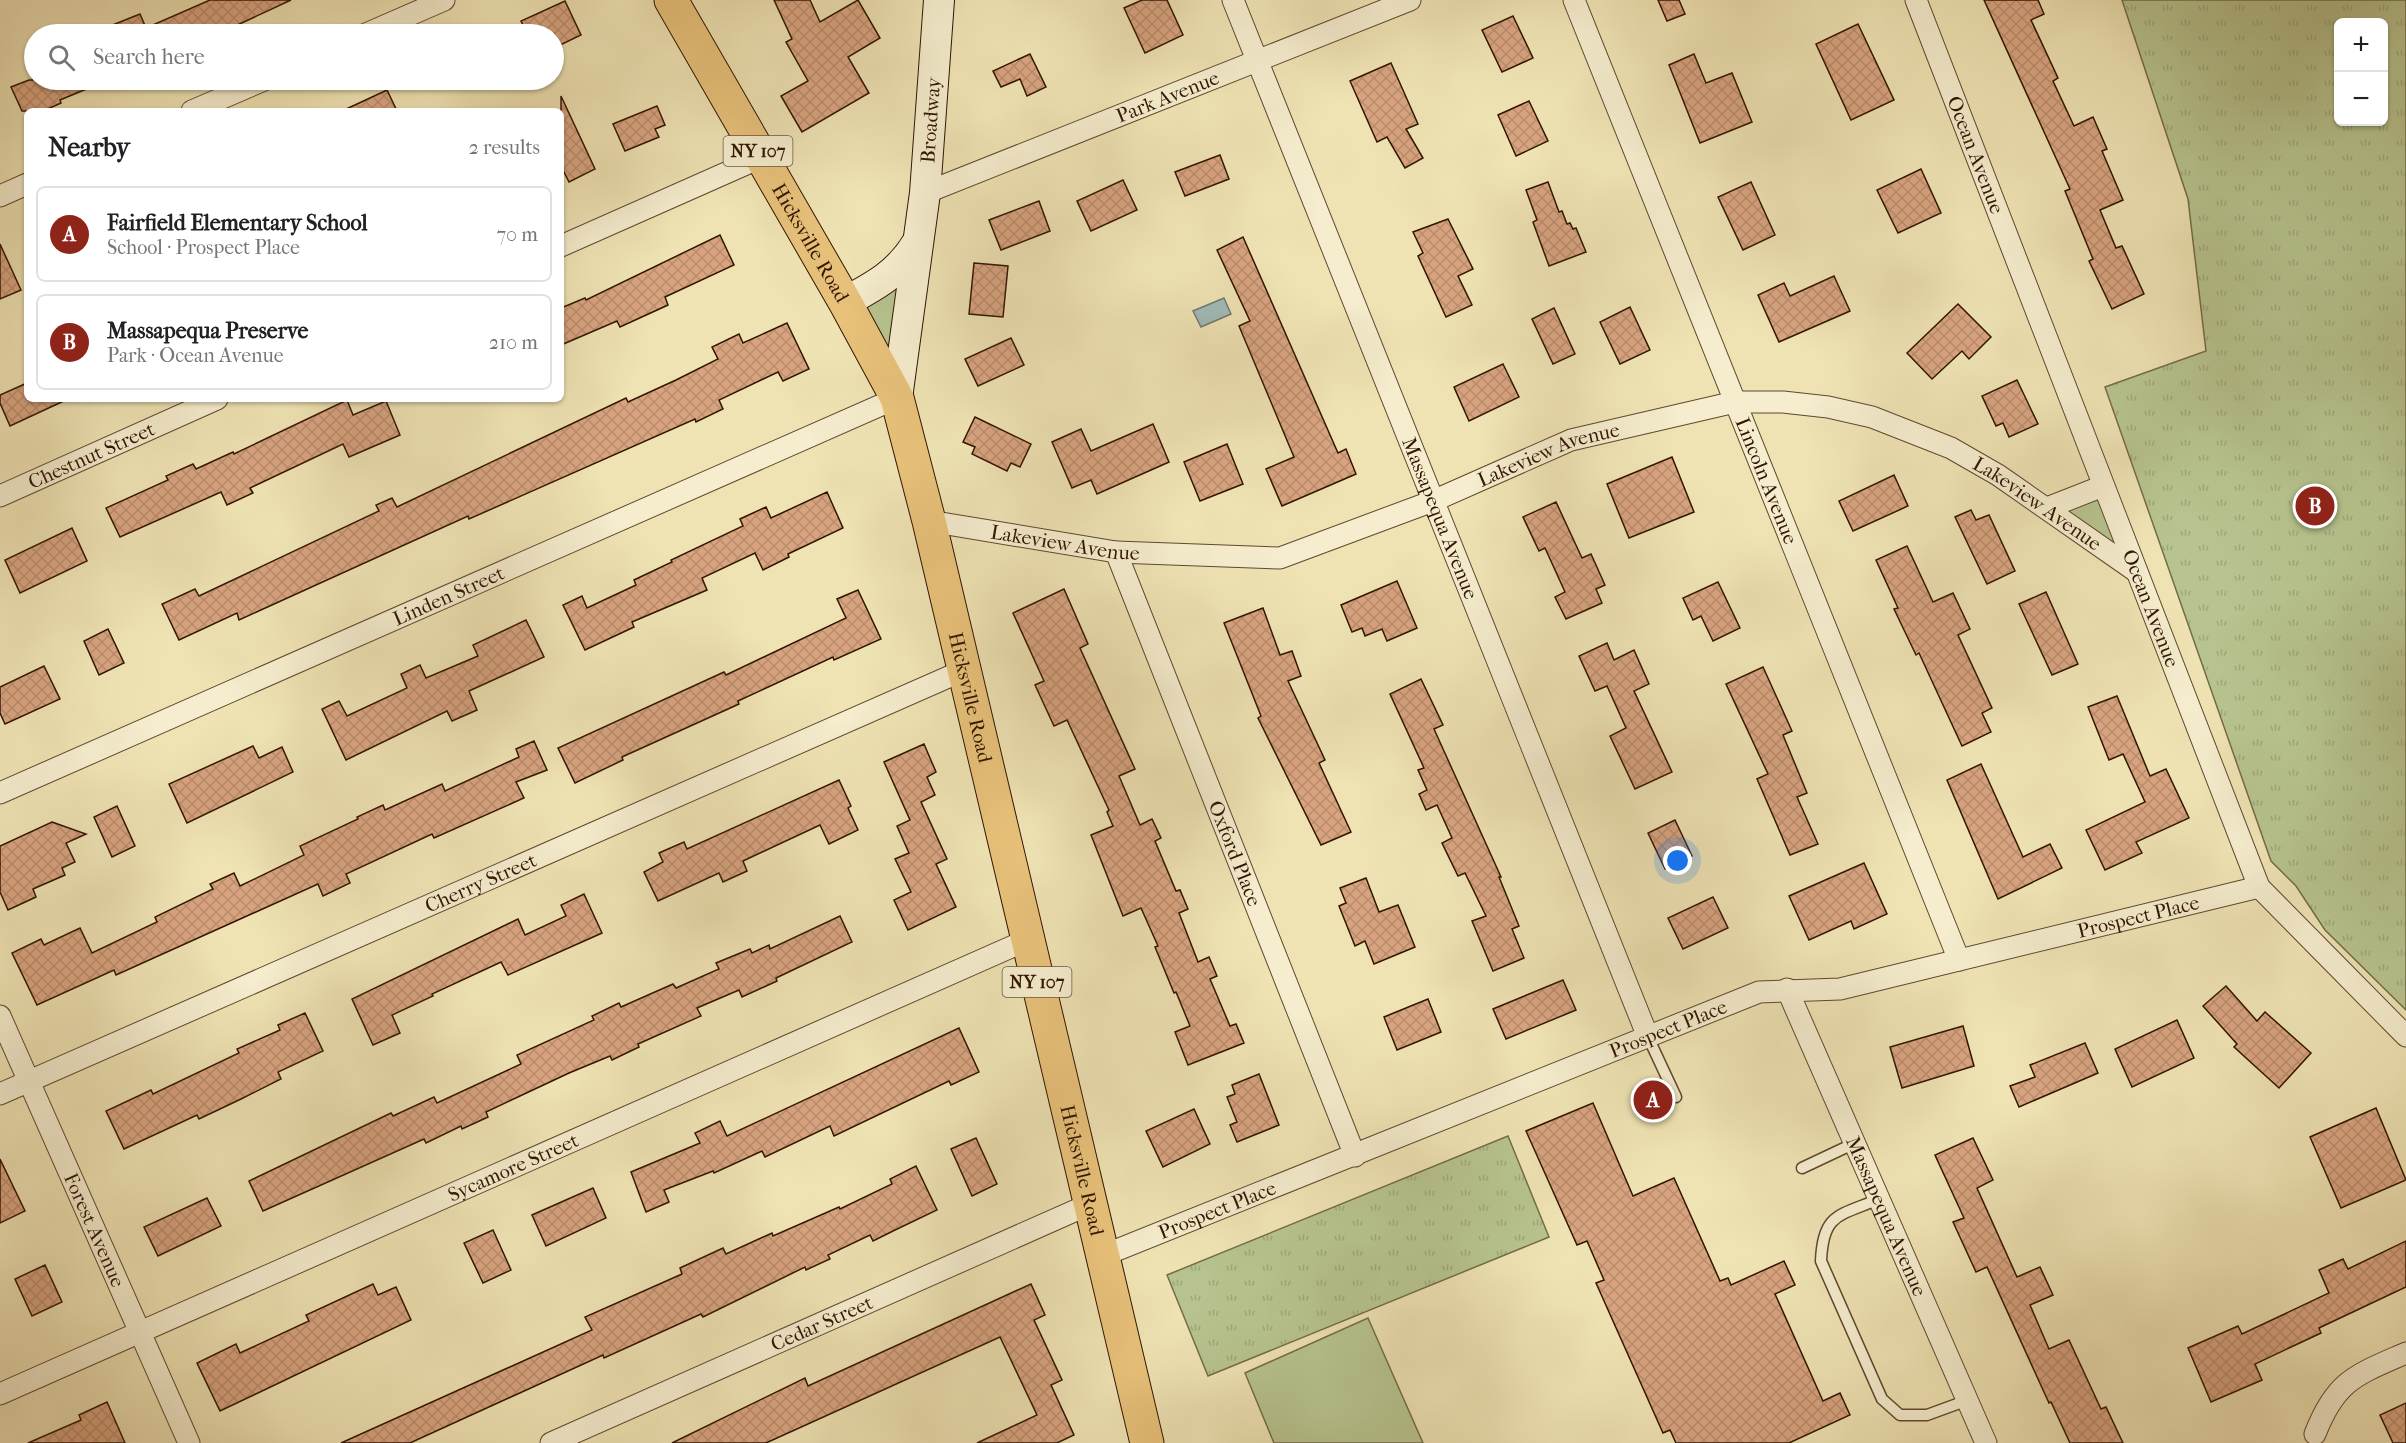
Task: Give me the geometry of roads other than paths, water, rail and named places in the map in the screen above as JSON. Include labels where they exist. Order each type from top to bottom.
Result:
[{"type":"main road","name":"Hicksville Road","points":[[671,0],[845,302],[897,398],[929,521],[962,671],[1147,1443]]},
{"type":"main road","name":"Broadway","points":[[897,398],[925,193],[939,0]]},
{"type":"main road","name":"Broadway","points":[[845,302],[884,282],[897,271],[918,240]]},
{"type":"street","points":[[389,24],[444,0]]},
{"type":"street","name":"Massapequa Avenue","points":[[1233,0],[1648,1037]]},
{"type":"street","name":"Park Avenue","points":[[925,193],[1410,0]]},
{"type":"street","name":"Lincoln Avenue","points":[[1574,0],[1959,960]]},
{"type":"street","name":"Ocean Avenue","points":[[1916,0],[2259,887],[2406,1036]]},
{"type":"street","points":[[199,108],[241,90]]},
{"type":"street","points":[[564,245],[762,157]]},
{"type":"street","points":[[0,196],[24,185]]},
{"type":"street","name":"Linden Street","points":[[0,793],[897,398]]},
{"type":"street","name":"Chestnut Street","points":[[0,496],[210,402]]},
{"type":"street","name":"Lakeview Avenue","points":[[929,521],[1116,552],[1280,558],[1433,501],[1571,440],[1735,402],[1783,402],[1828,407],[1872,417],[1951,448],[2047,508],[2137,572]]},
{"type":"street","points":[[2047,508],[2103,486]]},
{"type":"street","name":"Oxford Place","points":[[1116,552],[1355,1156]]},
{"type":"street","name":"Cherry Street","points":[[0,1094],[962,671]]},
{"type":"street","name":"Prospect Place","points":[[1102,1256],[1759,992],[1786,989],[1840,989],[2259,887]]},
{"type":"street","name":"Sycamore Street","points":[[0,1394],[1027,940]]},
{"type":"street","name":"Massapequa Avenue","points":[[1786,989],[1986,1443]]},
{"type":"street","name":"Forest Avenue","points":[[0,1016],[189,1443]]},
{"type":"street","name":"Cedar Street","points":[[551,1443],[1090,1204]]},
{"type":"street","points":[[2315,1434],[2326,1407],[2340,1387],[2361,1373],[2406,1353]]},
{"type":"lane","points":[[1648,1037],[1676,1097]]},
{"type":"lane","points":[[1802,1168],[1855,1143]]},
{"type":"lane","points":[[1879,1199],[1833,1218],[1822,1236],[1821,1261],[1882,1399],[1900,1416],[1927,1415],[1968,1400]]},
{"type":"water","points":[[1224,298],[1231,314],[1201,327],[1193,311]]},
{"type":"place","name":"Massapequa Preserve","points":[[2315,506]]},
{"type":"place","name":"Fairfield Elementary School","points":[[1653,1100]]}]
